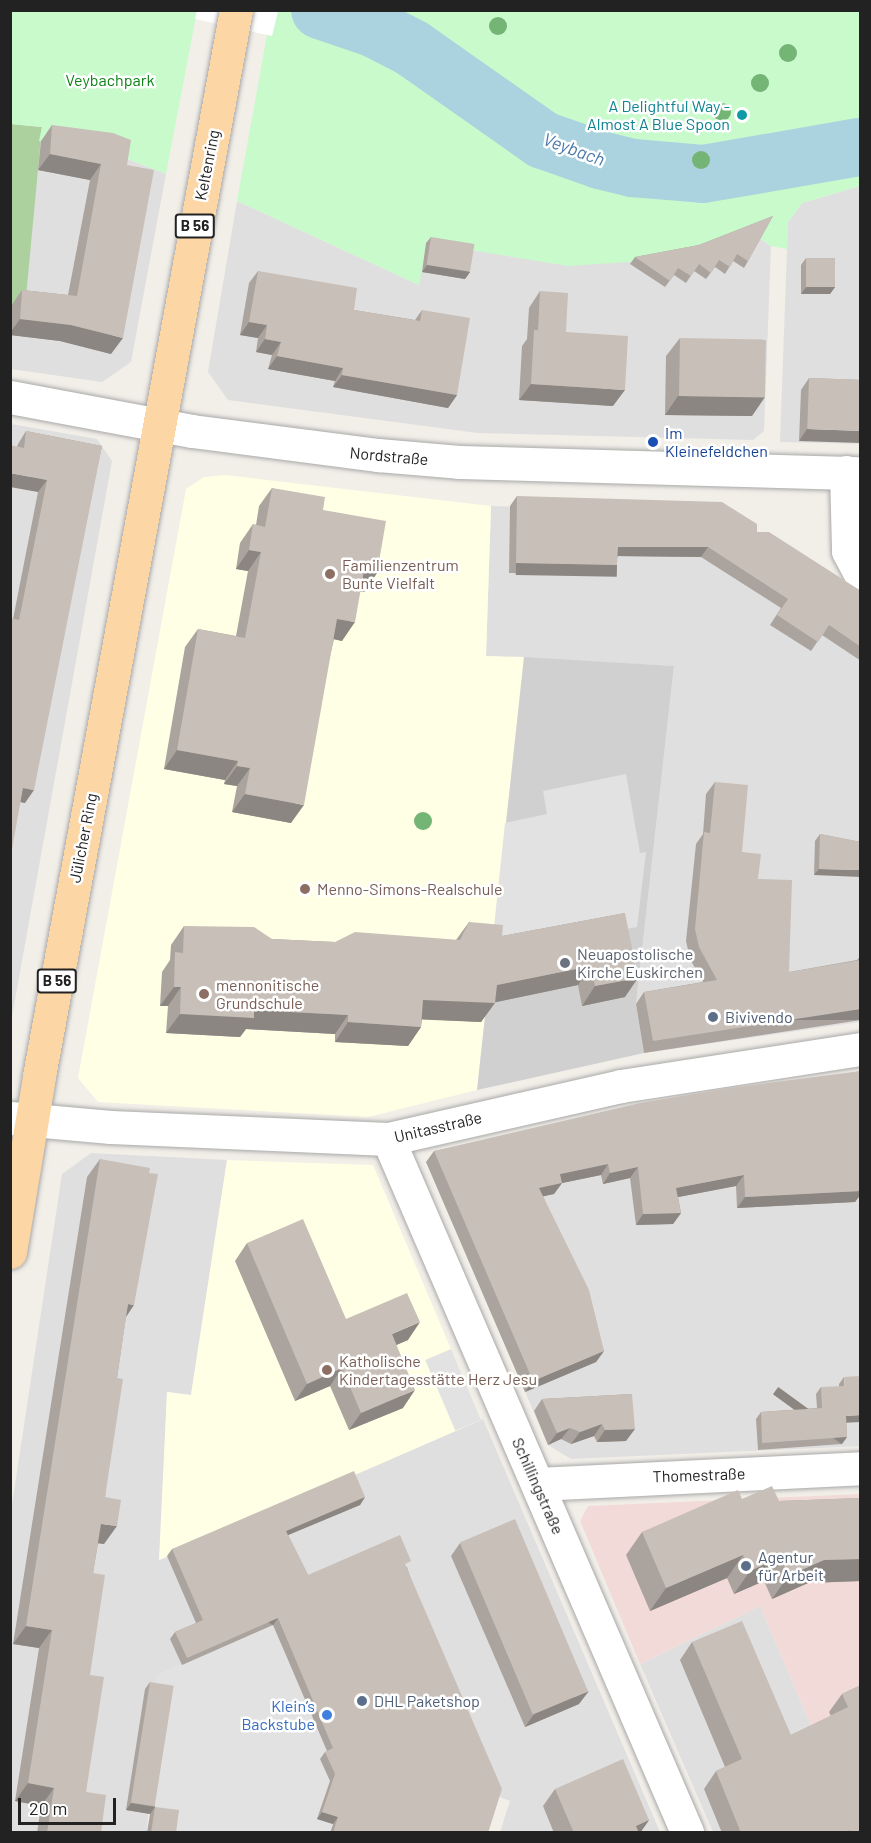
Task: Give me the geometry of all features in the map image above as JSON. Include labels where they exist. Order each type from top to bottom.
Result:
[{"type":"main road","name":"Keltenring","points":[[158,425],[234,19]]},
{"type":"main road","name":"Jülicher Ring","points":[[10,1252],[22,1119],[158,425]]},
{"type":"street","name":"Nordstraße","points":[[10,397],[158,425],[307,447],[459,462],[853,472]]},
{"type":"street","points":[[853,472],[848,552],[861,574]]},
{"type":"street","name":"Unitasstraße","points":[[22,1119],[232,1134],[388,1139],[621,1086],[861,1049]]},
{"type":"street","name":"Schillingstraße","points":[[388,1139],[687,1833]]},
{"type":"street","name":"Thomestraße","points":[[538,1484],[861,1468]]},
{"type":"shaded area","points":[[39,141],[102,149],[166,174],[131,362],[102,382],[11,369],[10,314],[25,307]]},
{"type":"shaded area","points":[[860,186],[860,444],[780,442],[788,222],[802,203]]},
{"type":"shaded area","points":[[237,201],[419,285],[426,243],[748,230],[771,246],[764,431],[753,440],[478,433],[228,400],[208,372]]},
{"type":"shaded area","points":[[11,424],[97,439],[112,461],[11,1022]]},
{"type":"shaded area","name":"Menno-Simons-Realschule","points":[[225,475],[491,506],[486,656],[524,657],[477,1090],[368,1117],[98,1102],[78,1078],[186,489],[204,477]]},
{"type":"shaded area","points":[[491,506],[660,511],[860,605],[860,1022],[644,1053],[636,1004],[674,666],[486,656]]},
{"type":"shaded area","points":[[524,657],[674,666],[636,1004],[644,1053],[477,1090]]},
{"type":"shaded area","points":[[626,774],[640,853],[646,852],[637,927],[491,955],[505,823],[547,814],[543,791]]},
{"type":"shaded area","points":[[860,1080],[860,1446],[571,1459],[548,1445],[426,1162],[490,1146]]},
{"type":"shaded area","points":[[91,1153],[227,1160],[191,1395],[167,1392],[160,1560],[483,1419],[660,1832],[500,1832],[510,1801],[497,1796],[298,1615],[157,1675],[147,1832],[11,1832],[11,1511],[62,1174]]},
{"type":"shaded area","name":"Katholische Kindertagesstätte Herz Jesu","points":[[227,1160],[373,1165],[481,1420],[159,1560],[167,1392],[191,1395]]},
{"type":"shaded area","points":[[451,1349],[481,1420],[455,1431],[425,1360]]},
{"type":"shaded area","points":[[860,1494],[860,1713],[815,1735],[760,1606],[640,1664],[580,1521],[588,1506]]},
{"type":"shaded area","points":[[760,1606],[815,1735],[860,1832],[713,1832],[640,1664]]},
{"type":"shaded area","points":[[298,1615],[285,1653],[344,1790],[330,1832],[147,1832],[150,1814],[136,1812],[138,1799],[128,1798],[145,1689],[155,1690],[157,1675]]},
{"type":"green space","name":"Veybachpark","points":[[10,11],[197,11],[166,174],[102,149],[39,141],[42,127],[11,124]]},
{"type":"green space","points":[[278,11],[860,11],[860,186],[802,203],[788,222],[787,249],[771,246],[748,230],[644,261],[568,266],[427,243],[419,285],[237,201],[267,35],[272,35]]},
{"type":"green space","points":[[11,124],[42,127],[25,308],[11,314]]},
{"type":"pier","points":[[197,11],[278,11],[272,36],[195,19]]},
{"type":"building","points":[[52,125],[113,133],[131,140],[127,165],[154,170],[123,338],[71,325],[20,319],[22,290],[77,296],[101,164],[50,154]]},
{"type":"building","points":[[773,216],[748,261],[737,254],[730,267],[719,260],[711,273],[699,264],[691,276],[678,268],[670,281],[635,257],[699,245]]},
{"type":"building","points":[[431,237],[474,244],[470,272],[427,265]]},
{"type":"building","points":[[806,258],[835,258],[835,287],[806,287]]},
{"type":"building","points":[[258,271],[357,288],[354,310],[420,321],[422,310],[470,318],[457,395],[342,375],[343,368],[277,356],[281,342],[265,339],[267,325],[249,322]]},
{"type":"building","points":[[540,291],[568,293],[566,332],[628,336],[625,390],[531,384],[534,330],[538,330]]},
{"type":"building","points":[[680,338],[766,340],[765,397],[679,396]]},
{"type":"building","points":[[809,378],[860,380],[859,431],[807,429]]},
{"type":"building","points":[[26,431],[102,446],[34,790],[23,788],[10,860],[10,618],[19,620],[47,480],[10,473],[10,445],[24,448]]},
{"type":"building","points":[[272,488],[325,497],[323,510],[386,521],[377,573],[364,571],[355,622],[337,619],[304,805],[245,794],[250,768],[237,766],[238,761],[177,750],[198,629],[245,638],[261,552],[249,550],[253,524],[265,527]]},
{"type":"building","points":[[517,496],[722,502],[757,524],[757,532],[769,532],[861,591],[861,647],[829,625],[818,642],[777,615],[788,599],[708,547],[618,547],[617,565],[516,563]]},
{"type":"building","points":[[715,782],[748,785],[742,852],[761,854],[758,879],[792,880],[789,972],[861,960],[861,1009],[653,1041],[644,992],[717,980],[699,947],[695,929],[704,832],[710,833]]},
{"type":"building","points":[[820,834],[861,842],[861,870],[819,869]]},
{"type":"building","points":[[625,913],[638,978],[595,986],[591,966],[497,985],[495,1003],[423,1000],[421,1027],[348,1022],[348,1015],[254,1010],[254,1018],[180,1014],[181,987],[174,987],[175,952],[183,953],[184,926],[254,927],[272,939],[335,942],[355,932],[460,940],[469,922],[503,925],[502,936]]},
{"type":"building","points":[[861,1071],[861,1191],[745,1197],[744,1175],[676,1188],[681,1213],[643,1214],[638,1167],[610,1173],[608,1164],[560,1174],[562,1183],[539,1188],[589,1290],[604,1351],[533,1381],[434,1151],[640,1103],[729,1088]]},
{"type":"building","points":[[100,1159],[150,1168],[149,1173],[158,1174],[134,1305],[128,1304],[117,1378],[123,1379],[105,1497],[121,1500],[117,1526],[101,1524],[93,1573],[105,1575],[90,1675],[104,1677],[86,1792],[106,1795],[101,1833],[47,1833],[54,1788],[28,1783],[52,1630],[26,1626]]},
{"type":"building","points":[[303,1219],[346,1319],[407,1293],[420,1322],[392,1334],[415,1390],[361,1413],[342,1368],[307,1384],[247,1243]]},
{"type":"building","points":[[861,1376],[861,1415],[846,1416],[847,1437],[762,1443],[761,1412],[822,1408],[821,1387],[845,1386],[844,1377]]},
{"type":"building","points":[[632,1394],[635,1429],[605,1430],[602,1424],[580,1432],[570,1428],[557,1433],[542,1399]]},
{"type":"building","points":[[354,1471],[365,1497],[286,1531],[308,1575],[400,1535],[411,1561],[405,1564],[502,1789],[488,1833],[333,1833],[338,1817],[322,1812],[335,1774],[325,1752],[333,1748],[278,1618],[187,1658],[175,1632],[203,1620],[172,1549]]},
{"type":"building","name":"Agentur für Arbeit","points":[[772,1486],[779,1501],[861,1498],[861,1559],[824,1560],[788,1576],[780,1557],[750,1571],[743,1555],[666,1588],[642,1532],[738,1490],[742,1499]]},
{"type":"building","points":[[515,1519],[588,1691],[533,1715],[460,1542]]},
{"type":"building","points":[[742,1621],[791,1735],[848,1707],[842,1694],[861,1685],[861,1833],[851,1833],[850,1830],[844,1833],[741,1833],[716,1771],[742,1759],[692,1642]]},
{"type":"building","points":[[150,1682],[174,1686],[155,1806],[131,1802]]},
{"type":"building","points":[[623,1759],[649,1820],[636,1826],[639,1833],[574,1833],[555,1789]]},
{"type":"building","points":[[155,1807],[179,1810],[176,1833],[151,1833]]},
{"type":"waterway","name":"Veybach","points":[[320,10],[373,28],[412,48],[543,140],[600,160],[633,168],[703,174],[860,147]]},
{"type":"place","name":"A Delightful Way - Almost A Blue Spoon","points":[[742,115]]},
{"type":"place","name":"Im Kleinefeldchen","points":[[653,442]]},
{"type":"place","name":"Familienzentrum Bunte Vielfalt","points":[[330,574]]},
{"type":"place","name":"Menno-Simons-Realschule","points":[[305,889]]},
{"type":"place","name":"Neuapostolische Kirche Euskirchen","points":[[565,963]]},
{"type":"place","name":"mennonitische Grundschule","points":[[204,994]]},
{"type":"place","name":"Bivivendo","points":[[713,1017]]},
{"type":"place","name":"Katholische Kindertagesstätte Herz Jesu","points":[[327,1370]]},
{"type":"place","name":"Agentur für Arbeit","points":[[746,1566]]},
{"type":"place","name":"DHL Paketshop","points":[[362,1701]]},
{"type":"place","name":"Klein’s Backstube","points":[[327,1715]]}]
